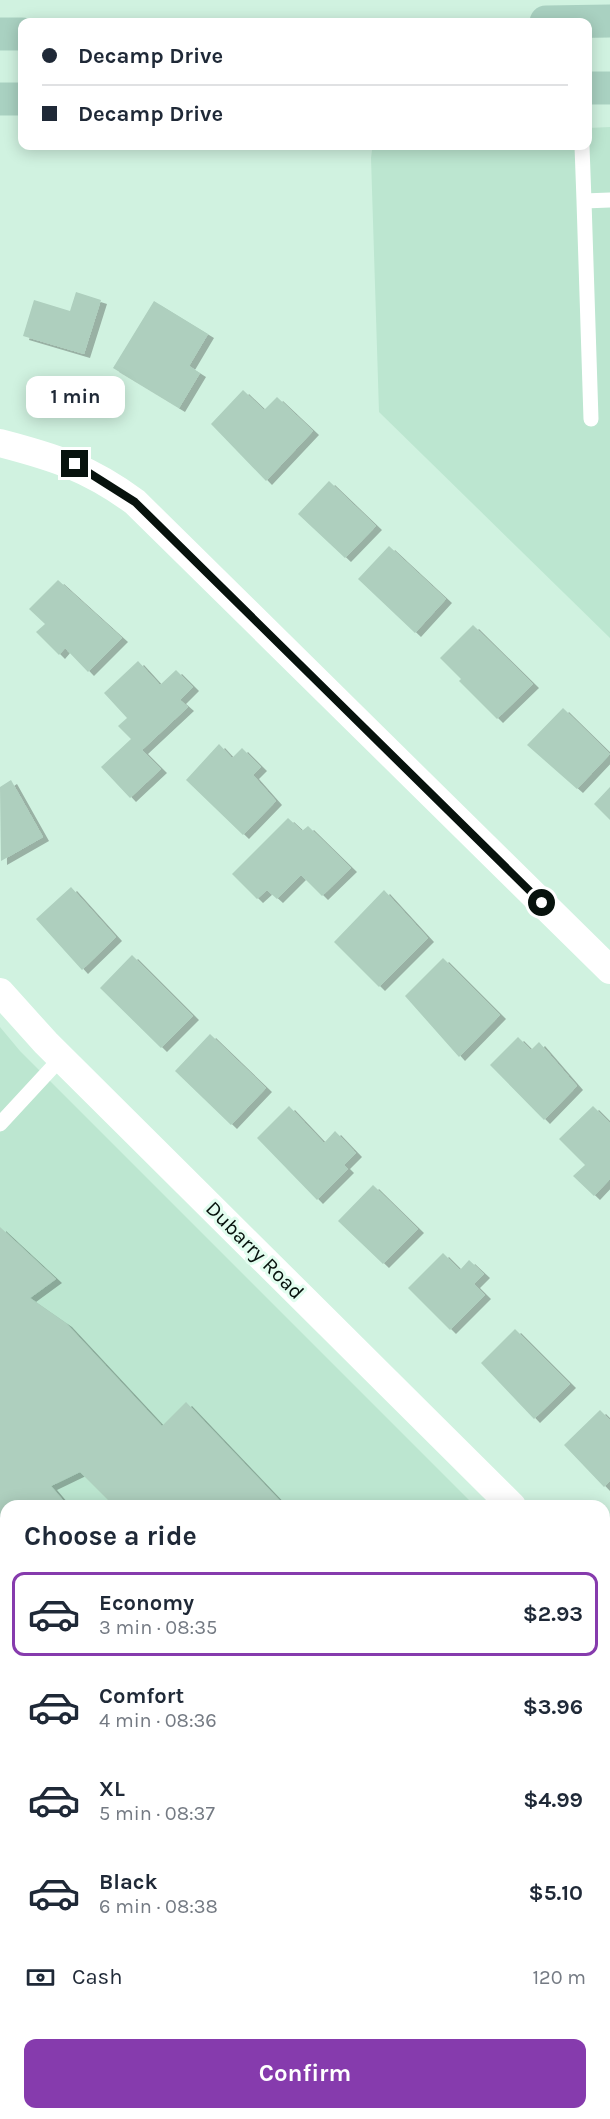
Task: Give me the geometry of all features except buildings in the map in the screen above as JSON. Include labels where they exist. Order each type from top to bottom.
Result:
[{"type":"main road","points":[[592,21],[610,21]]},
{"type":"main road","points":[[0,34],[18,34]]},
{"type":"main road","points":[[592,88],[610,87]]},
{"type":"main road","points":[[0,99],[18,99]]},
{"type":"street","points":[[0,443],[25,448],[75,464],[135,502],[610,970]]},
{"type":"street","name":"Dubarry Road","points":[[0,992],[61,1058],[506,1500]]},
{"type":"lane","points":[[582,150],[591,419]]},
{"type":"lane","points":[[584,201],[610,200]]},
{"type":"lane","points":[[0,1124],[61,1058]]},
{"type":"shaded area","points":[[610,127],[610,638],[379,412],[372,150],[592,150],[592,128]]},
{"type":"shaded area","points":[[0,1027],[20,1051],[469,1500],[0,1500]]},
{"type":"route","points":[[75,464],[121,491],[135,502],[542,903]]}]
